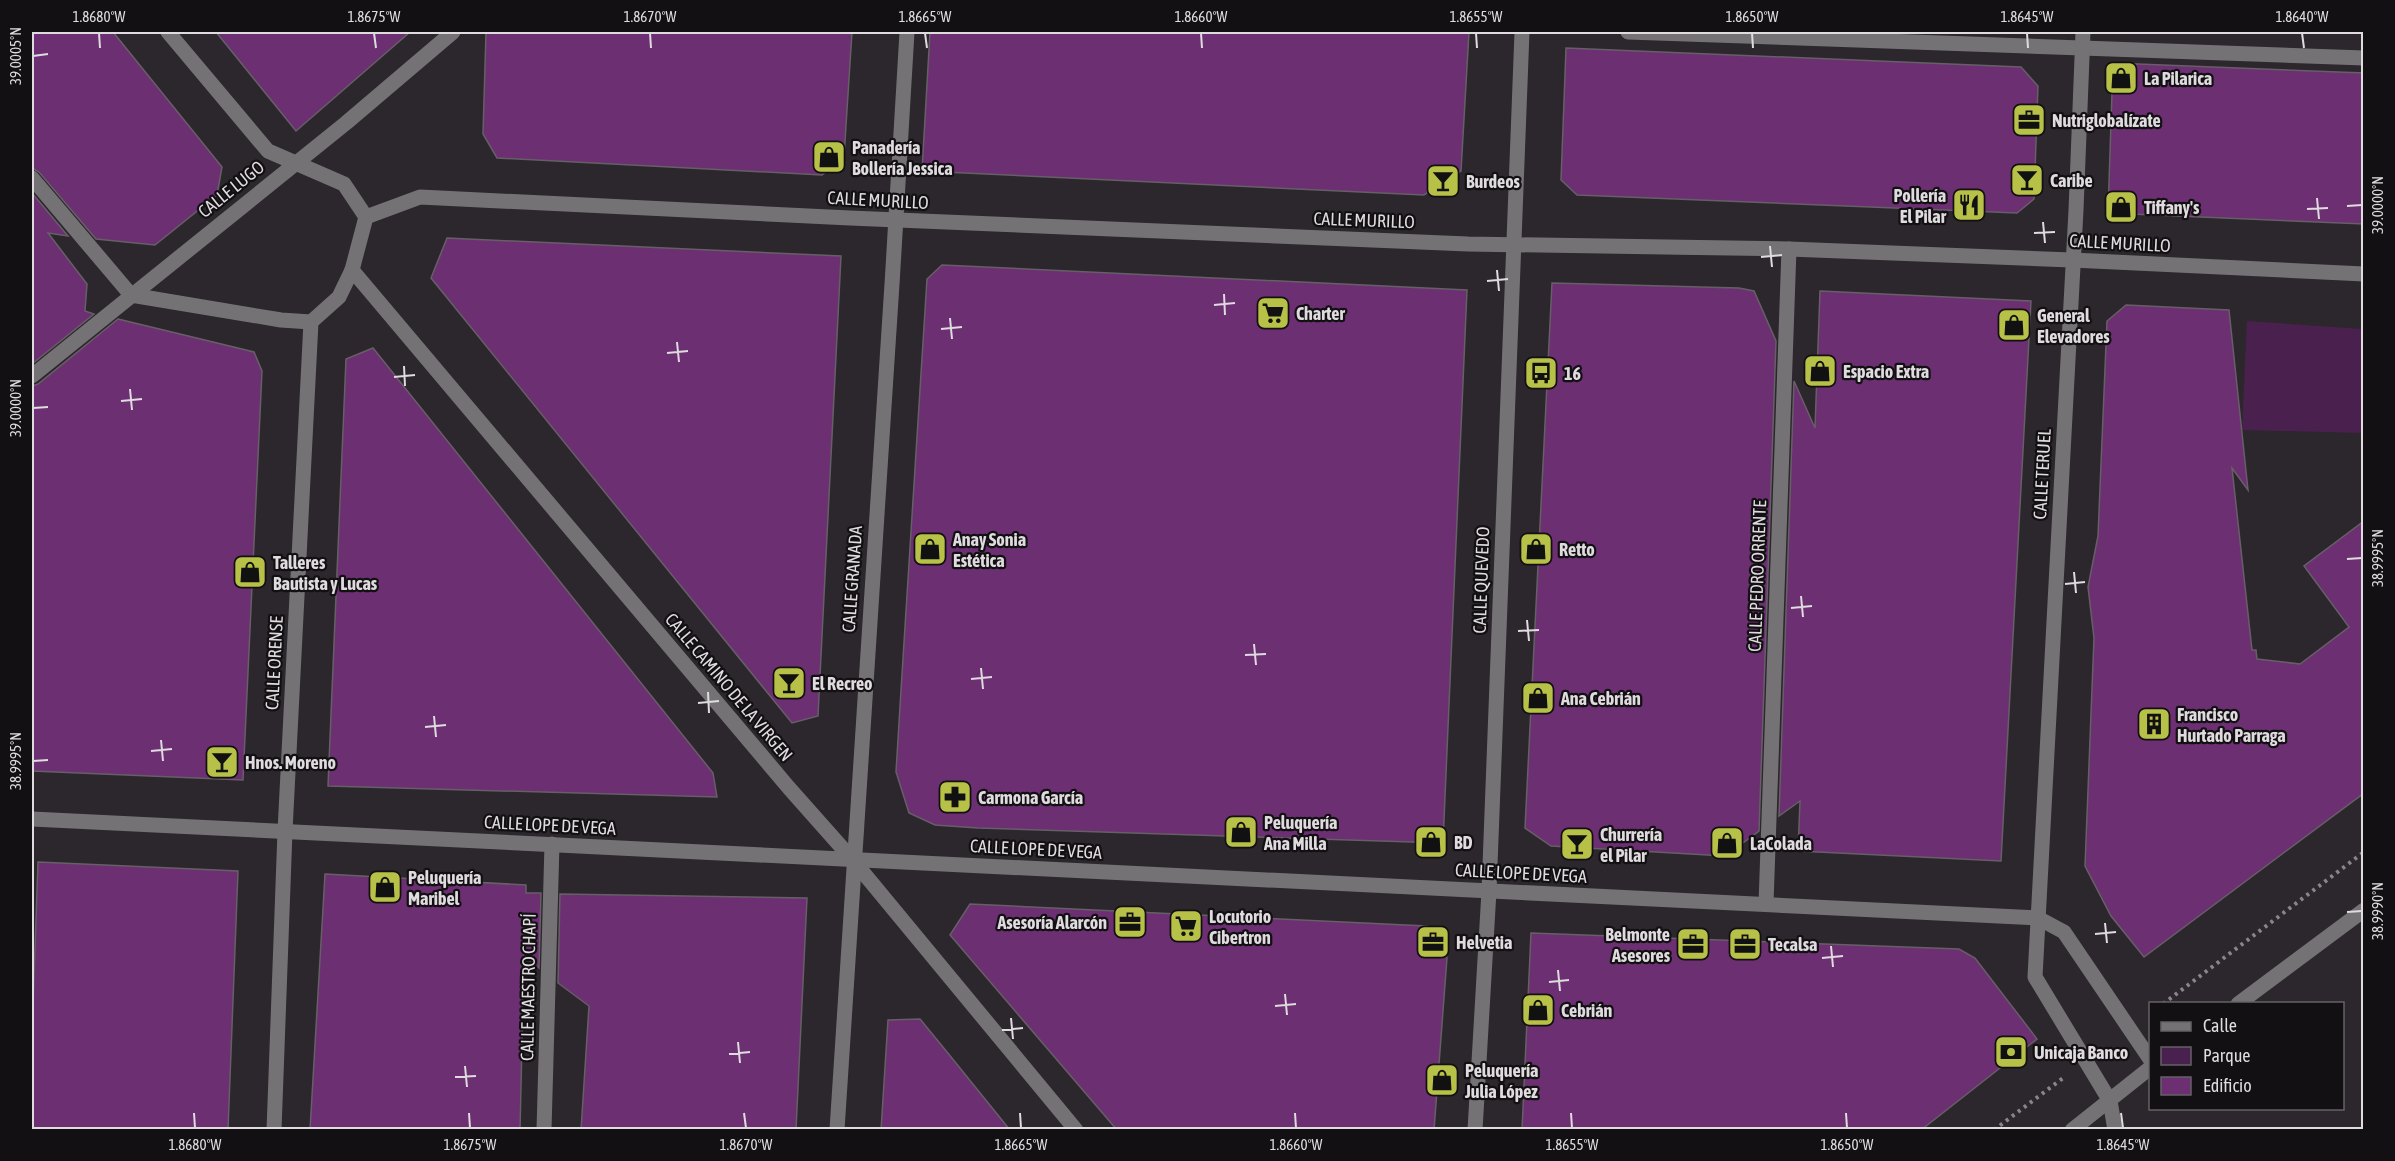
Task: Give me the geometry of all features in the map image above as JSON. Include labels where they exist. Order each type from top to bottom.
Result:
[{"type":"street","points":[[32,178],[131,295],[280,320],[310,322],[339,297],[352,270],[366,217],[344,184],[268,151],[168,32]]},
{"type":"street","name":"CALLE LUGO","points":[[32,376],[453,32]]},
{"type":"street","name":"CALLE GRANADA","points":[[837,1130],[852,859],[907,32]]},
{"type":"street","name":"CALLE QUEVEDO","points":[[1475,1130],[1489,891],[1522,32]]},
{"type":"street","points":[[1628,32],[2364,58]]},
{"type":"street","name":"CALLE TERUEL","points":[[2083,32],[2035,977],[2110,1101]]},
{"type":"street","name":"CALLE MURILLO","points":[[366,217],[420,197],[1514,246],[1789,249],[2364,274]]},
{"type":"street","name":"CALLE PEDRO ORRENTE","points":[[1766,904],[1789,249]]},
{"type":"street","name":"CALLE CAMINO DE LA VIRGEN","points":[[352,270],[789,788],[852,859],[1076,1130]]},
{"type":"street","name":"CALLE ORENSE","points":[[274,1130],[285,831],[310,322]]},
{"type":"street","name":"CALLE LOPE DE VEGA","points":[[32,819],[2038,918]]},
{"type":"street","name":"CALLE MAESTRO CHAPÍ","points":[[544,1130],[552,844]]},
{"type":"street","points":[[2241,1002],[2364,910]]},
{"type":"street","points":[[2038,918],[2064,932],[2149,1056]]},
{"type":"street","points":[[2072,1130],[2149,1070]]},
{"type":"street","points":[[2110,1101],[2115,1130]]},
{"type":"path","points":[[2166,1002],[2364,852]]},
{"type":"green space","points":[[2247,321],[2363,329],[2363,433],[2242,430]]},
{"type":"building","points":[[32,32],[113,32],[222,167],[217,195],[155,245],[96,239],[39,172],[32,168]]},
{"type":"building","points":[[216,32],[410,32],[296,131]]},
{"type":"building","points":[[486,32],[852,32],[844,157],[822,175],[497,158],[483,134]]},
{"type":"building","points":[[930,32],[1469,32],[1461,171],[1424,195],[922,171]]},
{"type":"building","points":[[1566,48],[2021,67],[2038,86],[2034,199],[2017,213],[1577,195],[1561,180]]},
{"type":"building","points":[[2113,63],[2364,73],[2364,224],[2108,213]]},
{"type":"building","points":[[32,193],[68,236],[48,233],[87,284],[85,311],[94,314],[32,364]]},
{"type":"building","points":[[447,238],[841,256],[818,716],[792,723],[431,278]]},
{"type":"building","points":[[942,265],[1467,290],[1443,843],[978,828],[935,825],[909,813],[896,772],[927,279]]},
{"type":"building","points":[[1552,283],[1739,288],[1754,291],[1776,341],[1759,831],[1725,856],[1551,846],[1525,828]]},
{"type":"building","points":[[1820,291],[2031,301],[2001,861],[1798,851],[1800,801],[1779,816],[1794,381],[1815,428]]},
{"type":"building","points":[[2126,305],[2229,310],[2248,490],[2232,468],[2252,650],[2256,650],[2257,659],[2300,664],[2349,627],[2304,566],[2364,521],[2364,793],[2144,957],[2111,916],[2085,866],[2094,638],[2088,587],[2098,536],[2107,321]]},
{"type":"building","points":[[118,319],[254,352],[262,371],[243,780],[32,771],[32,386],[38,384]]},
{"type":"building","points":[[373,348],[713,773],[717,797],[328,786],[346,359]]},
{"type":"building","points":[[38,862],[238,871],[228,1130],[32,1130],[32,1034]]},
{"type":"building","points":[[325,874],[526,885],[526,893],[541,893],[539,968],[524,956],[520,1130],[310,1130]]},
{"type":"building","points":[[560,894],[807,898],[796,1130],[581,1130],[589,1006],[558,983]]},
{"type":"building","points":[[970,904],[1427,926],[1441,932],[1447,958],[1434,1130],[1117,1130],[950,935]]},
{"type":"building","points":[[1531,933],[1959,949],[1975,958],[2037,1039],[1921,1130],[1522,1130]]},
{"type":"building","points":[[920,1019],[1010,1130],[881,1130],[888,1020]]},
{"type":"place","name":"La Pilarica","points":[[2121,78]]},
{"type":"place","name":"Nutriglobalízate","points":[[2029,120]]},
{"type":"place","name":"Panadería Bollería Jessica","points":[[829,157]]},
{"type":"place","name":"Caribe","points":[[2027,180]]},
{"type":"place","name":"Burdeos","points":[[1443,181]]},
{"type":"place","name":"Pollería El Pilar","points":[[1969,205]]},
{"type":"place","name":"Tiffany's","points":[[2121,207]]},
{"type":"place","name":"Charter","points":[[1273,313]]},
{"type":"place","name":"General Elevadores","points":[[2014,325]]},
{"type":"place","name":"Espacio Extra","points":[[1820,371]]},
{"type":"place","name":"16","points":[[1541,373]]},
{"type":"place","name":"Anay Sonia Estética","points":[[930,549]]},
{"type":"place","name":"Retto","points":[[1536,549]]},
{"type":"place","name":"Talleres Bautista y Lucas","points":[[250,572]]},
{"type":"place","name":"El Recreo","points":[[789,683]]},
{"type":"place","name":"Ana Cebrián","points":[[1538,698]]},
{"type":"place","name":"Francisco Hurtado Parraga","points":[[2154,724]]},
{"type":"place","name":"Hnos. Moreno","points":[[222,762]]},
{"type":"place","name":"Carmona García","points":[[955,797]]},
{"type":"place","name":"Peluquería Ana Milla","points":[[1241,832]]},
{"type":"place","name":"BD","points":[[1431,842]]},
{"type":"place","name":"LaColada","points":[[1727,843]]},
{"type":"place","name":"Churrería el Pilar","points":[[1577,844]]},
{"type":"place","name":"Peluquería Maribel","points":[[385,887]]},
{"type":"place","name":"Asesoría Alarcón","points":[[1130,922]]},
{"type":"place","name":"Locutorio Cibertron","points":[[1186,926]]},
{"type":"place","name":"Helvetia","points":[[1433,942]]},
{"type":"place","name":"Belmonte Asesores","points":[[1693,944]]},
{"type":"place","name":"Tecalsa","points":[[1745,944]]},
{"type":"place","name":"Cebrián","points":[[1538,1010]]},
{"type":"place","name":"Unicaja Banco","points":[[2011,1052]]},
{"type":"place","name":"Peluquería Julia López","points":[[1442,1080]]}]
